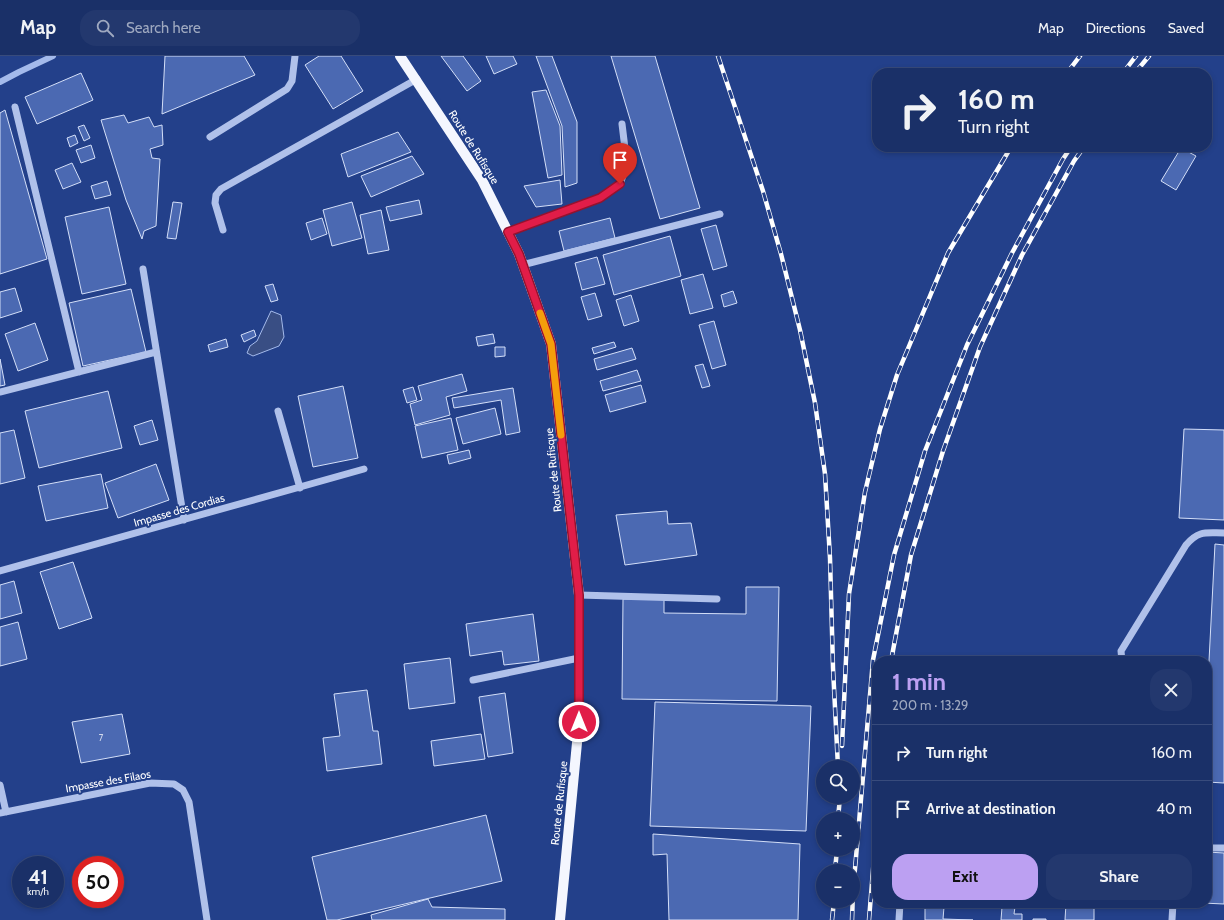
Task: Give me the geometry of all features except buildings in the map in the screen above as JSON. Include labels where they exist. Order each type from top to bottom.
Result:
[{"type":"main road","name":"Route de Rufisque","points":[[400,56],[417,79],[482,180],[519,254],[551,344],[579,595],[579,722],[560,920]]},
{"type":"street","points":[[210,137],[287,89],[292,81],[294,56]]},
{"type":"street","points":[[223,230],[215,203],[216,194],[221,190],[417,79]]},
{"type":"street","points":[[15,107],[79,372]]},
{"type":"street","points":[[508,232],[600,198],[620,184],[627,165],[622,124]]},
{"type":"street","points":[[522,266],[720,214]]},
{"type":"street","points":[[143,269],[184,520]]},
{"type":"street","points":[[0,392],[156,352]]},
{"type":"street","points":[[278,411],[300,488]]},
{"type":"street","name":"Impasse des Cordias","points":[[0,572],[364,469]]},
{"type":"street","points":[[1122,656],[1121,651],[1192,537],[1203,532],[1224,533]]},
{"type":"street","points":[[579,595],[717,599]]},
{"type":"street","points":[[473,680],[579,658]]},
{"type":"street","name":"Impasse des Filaos","points":[[3,812],[150,783],[174,784],[183,790],[189,802],[207,920]]},
{"type":"street","points":[[0,785],[3,812]]},
{"type":"street","points":[[1212,848],[1224,848]]},
{"type":"street","points":[[899,920],[900,908]]},
{"type":"street","points":[[1172,920],[1173,908]]},
{"type":"water","points":[[271,311],[281,315],[284,337],[279,346],[253,356],[247,353],[250,346],[257,341]]},
{"type":"waterway","points":[[0,82],[53,56]]},
{"type":"railway","points":[[718,56],[763,191],[781,254],[800,330],[815,403],[825,474],[830,558],[838,760]]},
{"type":"railway","points":[[1071,68],[1080,56]]},
{"type":"railway","points":[[1127,68],[1136,56]]},
{"type":"railway","points":[[1139,68],[1149,56]]},
{"type":"railway","points":[[842,746],[849,594],[865,492],[880,429],[897,375],[948,253],[1008,152]]},
{"type":"railway","points":[[874,656],[894,555],[925,451],[967,345],[1012,253],[1068,152]]},
{"type":"railway","points":[[892,656],[911,555],[943,451],[980,347],[1022,255],[1080,152]]},
{"type":"railway","points":[[852,920],[853,892],[872,672]]},
{"type":"railway","points":[[839,804],[839,812]]},
{"type":"railway","points":[[836,856],[836,864]]},
{"type":"railway","points":[[869,920],[872,882]]},
{"type":"railway","points":[[832,920],[833,908]]},
{"type":"slow traffic","points":[[540,313],[551,344],[561,435]]},
{"type":"route","points":[[579,722],[579,595],[551,344],[519,254],[508,232],[600,198],[620,184]]}]
